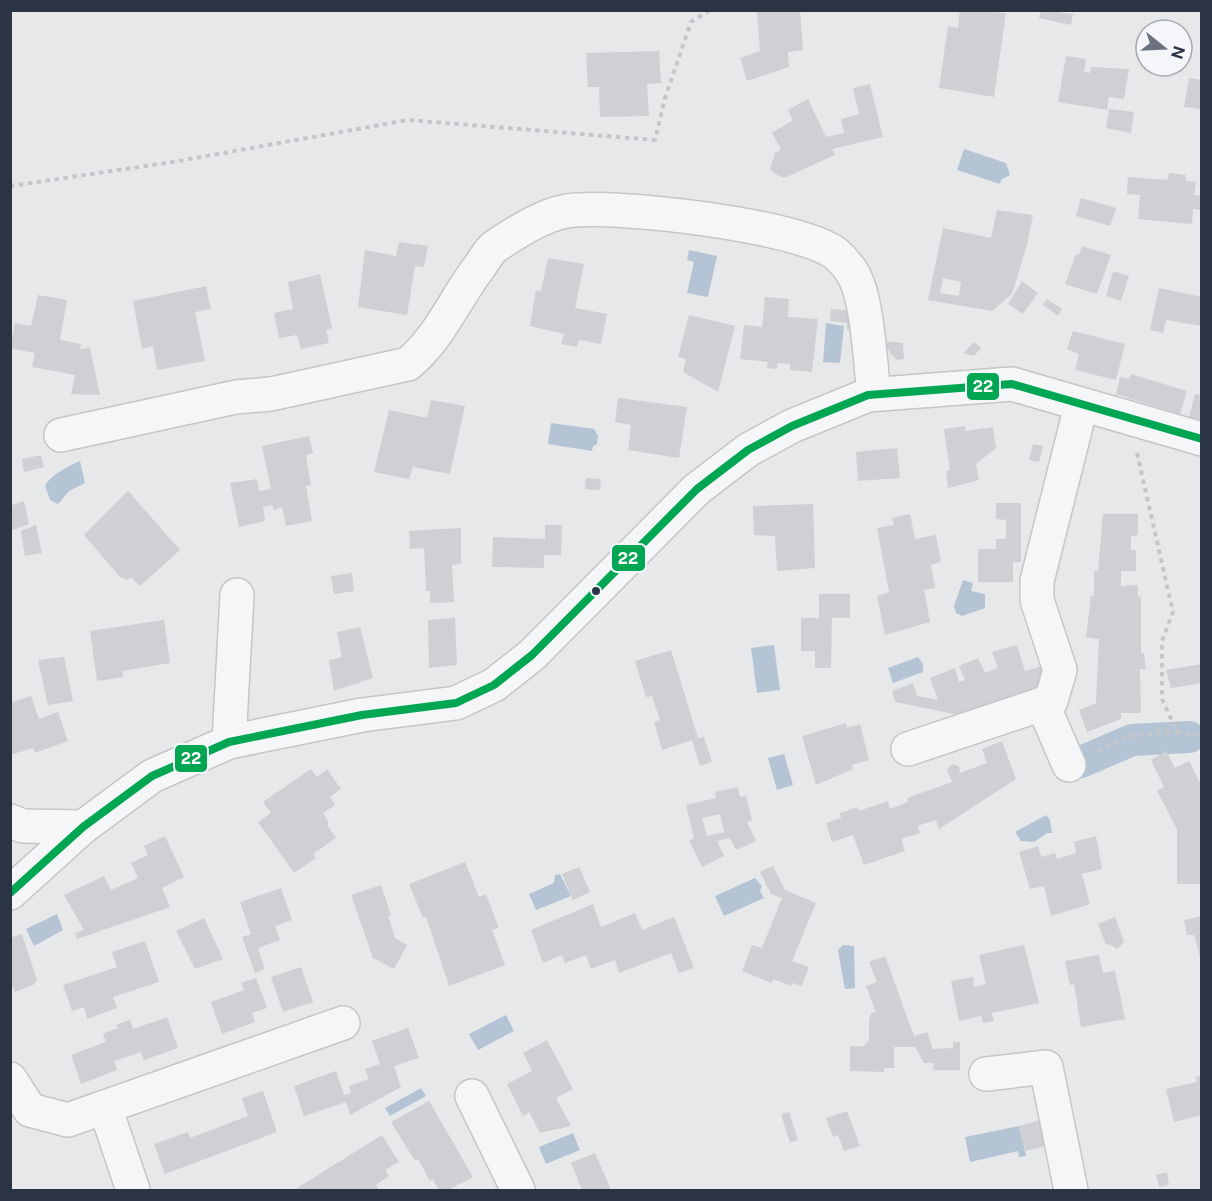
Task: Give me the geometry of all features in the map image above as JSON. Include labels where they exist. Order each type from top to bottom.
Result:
[{"type":"street","points":[[61,435],[236,397],[271,394],[408,364],[424,351],[467,283],[494,247],[527,227],[566,211],[610,210],[701,218],[779,232],[810,241],[835,254],[853,275],[863,307],[874,394]]},
{"type":"street","points":[[10,893],[83,827],[152,776],[229,742],[362,715],[456,703],[494,685],[532,655],[697,489],[748,450],[792,426],[874,394],[1012,384],[1202,440]]},
{"type":"street","points":[[908,749],[1051,701],[1060,670],[1037,600],[1037,581],[1081,406]]},
{"type":"street","points":[[229,742],[237,595]]},
{"type":"street","points":[[1043,705],[1069,765]]},
{"type":"street","points":[[10,821],[23,826],[83,827]]},
{"type":"street","points":[[10,1079],[30,1110],[68,1120],[344,1023]]},
{"type":"street","points":[[986,1074],[1046,1068],[1071,1191]]},
{"type":"street","points":[[472,1096],[518,1191]]},
{"type":"street","points":[[105,1107],[133,1191]]},
{"type":"path","points":[[10,186],[173,162],[408,120],[655,140],[664,98],[691,22],[710,10]]},
{"type":"path","points":[[1136,448],[1173,612],[1162,641],[1162,699],[1177,732]]},
{"type":"path","points":[[1069,765],[1129,736],[1177,732],[1198,735],[1202,741]]},
{"type":"water","points":[[964,149],[1006,163],[1010,175],[1001,180],[1000,184],[957,170]]},
{"type":"water","points":[[689,250],[717,256],[708,297],[687,293],[694,262],[687,260]]},
{"type":"water","points":[[826,323],[844,326],[840,363],[823,362]]},
{"type":"water","points":[[551,423],[594,429],[598,436],[597,444],[593,446],[592,451],[548,444]]},
{"type":"water","points":[[80,461],[85,483],[69,491],[58,504],[50,500],[45,485],[57,474]]},
{"type":"water","points":[[963,580],[973,583],[971,591],[985,594],[985,608],[962,616],[956,613],[954,606]]},
{"type":"water","points":[[774,645],[780,690],[757,693],[751,648]]},
{"type":"water","points":[[918,657],[923,664],[923,672],[893,683],[888,668]]},
{"type":"water","points":[[784,754],[793,785],[777,790],[768,758]]},
{"type":"water","points":[[1046,815],[1050,820],[1052,833],[1047,833],[1034,842],[1021,841],[1015,832]]},
{"type":"water","points":[[560,874],[571,896],[536,910],[529,894],[554,883],[555,875]]},
{"type":"water","points":[[755,878],[762,886],[760,891],[764,898],[724,916],[715,896]]},
{"type":"water","points":[[57,914],[63,930],[34,946],[26,929]]},
{"type":"water","points":[[843,945],[854,946],[855,988],[845,989],[838,950]]},
{"type":"water","points":[[506,1015],[514,1031],[478,1050],[469,1034]]},
{"type":"water","points":[[421,1088],[426,1096],[390,1116],[385,1108]]},
{"type":"water","points":[[1019,1126],[1026,1156],[1019,1157],[1018,1151],[970,1162],[965,1137]]},
{"type":"water","points":[[573,1133],[580,1150],[546,1164],[539,1147]]},
{"type":"building","points":[[800,10],[803,50],[788,52],[789,67],[747,81],[740,58],[760,51],[757,12]]},
{"type":"building","points":[[960,10],[1006,13],[994,97],[939,88],[948,26],[958,28]]},
{"type":"building","points":[[1041,10],[1073,14],[1071,25],[1039,18]]},
{"type":"building","points":[[659,51],[661,83],[647,84],[649,116],[600,117],[599,87],[588,87],[586,53]]},
{"type":"building","points":[[1066,56],[1086,59],[1084,72],[1090,73],[1091,67],[1129,69],[1124,99],[1109,97],[1107,110],[1058,102]]},
{"type":"building","points":[[1189,78],[1202,80],[1202,109],[1184,107]]},
{"type":"building","points":[[870,84],[883,137],[832,149],[835,155],[784,178],[773,173],[770,168],[775,153],[781,149],[772,133],[793,120],[788,110],[808,99],[826,137],[844,133],[841,119],[859,114],[853,88]]},
{"type":"building","points":[[1109,109],[1134,112],[1131,133],[1106,128]]},
{"type":"building","points":[[1169,173],[1186,175],[1186,181],[1196,182],[1194,195],[1202,196],[1201,210],[1193,209],[1192,224],[1138,219],[1140,195],[1127,194],[1128,177],[1168,180]]},
{"type":"building","points":[[1081,198],[1116,208],[1110,226],[1076,216]]},
{"type":"building","points":[[997,210],[1033,215],[1027,245],[1012,294],[992,311],[928,300],[943,228],[991,238]],"holes":[[[943,278],[961,282],[959,296],[940,293]]]},
{"type":"building","points":[[399,242],[428,246],[424,267],[415,266],[407,315],[358,307],[365,250],[396,256]]},
{"type":"building","points":[[1082,246],[1111,255],[1097,294],[1065,284],[1076,254],[1079,255]]},
{"type":"building","points":[[548,258],[584,264],[575,308],[607,314],[601,344],[579,340],[577,347],[561,344],[564,334],[530,326],[536,290],[541,291]]},
{"type":"building","points":[[1113,271],[1129,276],[1121,301],[1106,296]]},
{"type":"building","points":[[320,274],[332,328],[326,330],[329,343],[301,349],[297,335],[279,338],[274,313],[293,309],[288,282]]},
{"type":"building","points":[[1022,281],[1038,293],[1023,314],[1008,304]]},
{"type":"building","points":[[206,286],[211,309],[195,312],[205,361],[157,370],[153,346],[142,349],[133,301]]},
{"type":"building","points":[[1159,288],[1202,297],[1202,326],[1166,320],[1163,333],[1150,330]]},
{"type":"building","points":[[38,295],[67,300],[60,340],[81,344],[80,349],[90,348],[100,395],[71,394],[75,375],[32,367],[35,353],[10,348],[15,323],[31,326]]},
{"type":"building","points":[[765,297],[789,299],[788,317],[818,319],[812,372],[790,370],[790,364],[778,363],[777,369],[767,368],[768,362],[740,359],[744,325],[762,327]]},
{"type":"building","points":[[1047,299],[1062,309],[1058,316],[1043,305]]},
{"type":"building","points":[[831,309],[856,311],[859,331],[847,330],[847,323],[830,321]]},
{"type":"building","points":[[689,315],[735,326],[718,392],[683,372],[686,359],[678,357]]},
{"type":"building","points":[[1073,331],[1125,344],[1116,380],[1075,370],[1079,354],[1067,349]]},
{"type":"building","points":[[884,341],[903,343],[904,359],[897,360],[891,355]]},
{"type":"building","points":[[974,342],[981,348],[974,356],[964,353]]},
{"type":"building","points":[[1131,374],[1187,391],[1180,414],[1116,394],[1120,377],[1129,379]]},
{"type":"building","points":[[1195,394],[1202,395],[1202,420],[1189,417]]},
{"type":"building","points":[[618,398],[687,407],[679,458],[628,450],[631,425],[615,422]]},
{"type":"building","points":[[431,400],[465,406],[450,474],[413,467],[409,479],[374,472],[389,410],[427,418]]},
{"type":"building","points":[[965,426],[966,431],[993,427],[996,448],[976,464],[979,480],[948,488],[946,471],[950,470],[944,429]]},
{"type":"building","points":[[309,436],[313,453],[306,455],[311,485],[306,486],[312,521],[286,526],[282,507],[274,510],[272,505],[263,507],[265,521],[239,527],[230,483],[257,479],[259,491],[271,489],[262,446]]},
{"type":"building","points":[[1033,444],[1043,446],[1039,462],[1029,460]]},
{"type":"building","points":[[897,448],[900,478],[858,481],[856,452]]},
{"type":"building","points":[[41,455],[44,467],[24,472],[22,459]]},
{"type":"building","points":[[586,478],[601,479],[600,490],[585,489]]},
{"type":"building","points":[[128,491],[180,550],[140,586],[131,577],[127,580],[120,577],[84,535]]},
{"type":"building","points":[[24,501],[29,524],[10,531],[10,506]]},
{"type":"building","points":[[996,503],[1021,503],[1021,562],[1013,562],[1013,582],[978,582],[978,549],[996,549],[996,539],[1006,539],[1006,520],[996,519]]},
{"type":"building","points":[[813,504],[815,568],[777,571],[775,536],[754,535],[753,506]]},
{"type":"building","points":[[910,514],[915,539],[936,535],[941,562],[931,565],[935,588],[924,590],[930,622],[885,635],[877,596],[889,592],[877,528],[894,525],[892,518]]},
{"type":"building","points":[[1103,514],[1138,514],[1138,535],[1131,536],[1131,550],[1136,550],[1136,571],[1121,571],[1121,586],[1138,585],[1138,597],[1141,596],[1141,653],[1144,653],[1146,669],[1140,669],[1141,713],[1121,713],[1121,719],[1087,732],[1079,710],[1096,703],[1099,639],[1086,637],[1091,596],[1094,596],[1094,571],[1098,571]]},
{"type":"building","points":[[36,525],[42,553],[25,556],[21,531]]},
{"type":"building","points":[[545,525],[562,525],[561,555],[544,555],[544,568],[492,567],[493,537],[545,539]]},
{"type":"building","points":[[461,528],[461,564],[452,565],[454,602],[430,603],[430,591],[426,591],[424,548],[410,549],[409,531]]},
{"type":"building","points":[[352,573],[354,591],[334,594],[331,576]]},
{"type":"building","points":[[819,594],[850,594],[850,618],[832,618],[831,668],[815,668],[815,651],[801,651],[801,618],[819,618]]},
{"type":"building","points":[[455,618],[457,665],[429,668],[428,620]]},
{"type":"building","points":[[164,620],[170,663],[123,671],[123,677],[97,681],[90,631]]},
{"type":"building","points":[[360,627],[373,678],[334,691],[329,660],[342,657],[337,632]]},
{"type":"building","points":[[1017,645],[1025,671],[1045,665],[1048,684],[974,718],[895,702],[892,691],[913,683],[917,696],[938,700],[930,678],[955,668],[959,682],[965,680],[959,666],[978,658],[985,673],[998,668],[992,652]]},
{"type":"building","points":[[671,650],[698,738],[704,737],[712,762],[700,766],[692,740],[662,750],[654,722],[660,720],[652,696],[646,697],[635,661]]},
{"type":"building","points":[[64,657],[73,701],[48,705],[38,660]]},
{"type":"building","points":[[1202,664],[1202,683],[1171,688],[1166,670]]},
{"type":"building","points":[[31,696],[39,719],[58,712],[68,741],[35,753],[33,748],[10,755],[10,703]]},
{"type":"building","points":[[846,723],[847,728],[860,724],[869,760],[852,765],[853,769],[816,785],[802,736]]},
{"type":"building","points":[[1002,741],[1016,779],[939,829],[936,820],[917,826],[920,833],[901,839],[905,851],[864,865],[853,835],[832,842],[826,823],[841,818],[840,813],[858,807],[859,811],[888,801],[890,809],[908,802],[907,798],[952,782],[947,770],[952,764],[959,766],[960,773],[987,763],[982,749]]},
{"type":"building","points":[[1166,751],[1175,768],[1189,761],[1202,787],[1202,884],[1177,884],[1177,829],[1157,791],[1164,787],[1151,760]]},
{"type":"building","points":[[311,769],[317,777],[327,769],[341,789],[330,797],[335,805],[323,813],[329,823],[327,825],[336,838],[313,854],[316,858],[294,873],[258,822],[271,813],[263,802]]},
{"type":"building","points":[[738,787],[740,797],[746,796],[752,820],[747,822],[756,841],[736,850],[730,838],[717,841],[724,856],[702,867],[689,840],[694,839],[686,805],[716,798],[715,792]],"holes":[[[720,814],[724,832],[707,836],[702,818]]]},
{"type":"building","points":[[165,836],[184,877],[162,888],[170,907],[77,939],[75,933],[84,930],[64,895],[104,876],[111,890],[138,878],[131,863],[148,855],[144,846]]},
{"type":"building","points":[[1096,836],[1102,869],[1082,874],[1090,904],[1051,916],[1044,886],[1030,889],[1019,852],[1038,846],[1041,857],[1055,853],[1057,859],[1076,853],[1074,842]]},
{"type":"building","points":[[465,862],[479,897],[486,894],[499,928],[492,930],[505,965],[449,986],[426,917],[423,918],[409,884]]},
{"type":"building","points":[[773,866],[785,890],[816,903],[792,961],[809,967],[802,986],[793,983],[791,986],[773,979],[772,983],[742,971],[752,945],[762,948],[782,898],[771,894],[760,872]]},
{"type":"building","points":[[579,867],[590,892],[573,900],[562,874]]},
{"type":"building","points":[[381,885],[391,915],[388,916],[395,938],[407,945],[394,969],[373,958],[351,895]]},
{"type":"building","points":[[281,888],[292,920],[275,926],[280,940],[258,948],[265,969],[255,973],[242,937],[251,934],[240,902]]},
{"type":"building","points":[[593,904],[601,927],[635,913],[642,930],[674,917],[694,968],[679,973],[671,953],[619,973],[615,960],[591,969],[586,955],[565,963],[562,955],[543,963],[531,930]]},
{"type":"building","points":[[1202,916],[1201,960],[1194,935],[1187,935],[1184,920]]},
{"type":"building","points":[[1115,917],[1124,942],[1117,949],[1109,944],[1106,945],[1098,924]]},
{"type":"building","points":[[204,918],[223,959],[195,969],[176,931]]},
{"type":"building","points":[[22,934],[37,980],[33,985],[15,992],[10,982],[10,938]]},
{"type":"building","points":[[145,941],[159,982],[113,997],[117,1008],[87,1019],[84,1007],[72,1011],[63,985],[117,967],[112,952]]},
{"type":"building","points":[[1024,945],[1039,1003],[992,1013],[994,1021],[983,1023],[981,1016],[959,1021],[951,981],[973,977],[974,987],[986,984],[979,955]]},
{"type":"building","points":[[1099,955],[1103,973],[1115,971],[1125,1019],[1081,1027],[1074,984],[1070,985],[1065,961]]},
{"type":"building","points":[[885,956],[914,1036],[927,1032],[933,1049],[953,1048],[953,1042],[960,1042],[960,1070],[933,1070],[934,1063],[924,1063],[915,1047],[894,1047],[894,1068],[884,1068],[884,1072],[850,1071],[850,1046],[864,1046],[869,1040],[869,1020],[871,1013],[876,1012],[866,986],[877,982],[869,962]]},
{"type":"building","points":[[301,967],[313,1002],[283,1012],[271,977]]},
{"type":"building","points":[[256,978],[267,1008],[252,1013],[255,1022],[222,1034],[211,1002],[244,990],[241,983]]},
{"type":"building","points":[[167,1017],[178,1048],[144,1060],[141,1052],[114,1061],[117,1070],[81,1084],[71,1055],[106,1042],[103,1034],[118,1028],[116,1025],[130,1020],[133,1029]]},
{"type":"building","points":[[408,1028],[419,1058],[394,1066],[401,1087],[350,1115],[346,1102],[304,1116],[294,1086],[336,1071],[344,1095],[351,1093],[349,1086],[369,1079],[365,1069],[380,1064],[372,1041]]},
{"type":"building","points":[[547,1040],[573,1089],[556,1098],[571,1126],[540,1133],[529,1112],[523,1116],[507,1084],[532,1071],[523,1053]]},
{"type":"building","points":[[1202,1076],[1202,1115],[1174,1122],[1166,1089],[1197,1082],[1196,1077]]},
{"type":"building","points":[[263,1091],[277,1132],[165,1174],[154,1144],[188,1132],[190,1138],[248,1116],[242,1098]]},
{"type":"building","points":[[429,1101],[473,1177],[448,1190],[439,1190],[433,1179],[430,1181],[418,1159],[415,1161],[391,1122]]},
{"type":"building","points":[[847,1111],[860,1146],[844,1151],[838,1135],[833,1137],[826,1118]]},
{"type":"building","points":[[789,1112],[798,1140],[790,1143],[781,1114]]},
{"type":"building","points":[[1044,1119],[1050,1145],[1025,1151],[1019,1126]]},
{"type":"building","points":[[382,1135],[399,1162],[385,1170],[389,1176],[376,1185],[379,1190],[294,1190]]},
{"type":"building","points":[[595,1153],[611,1190],[582,1190],[571,1163]]},
{"type":"building","points":[[1167,1172],[1169,1185],[1159,1187],[1156,1175]]},
{"type":"waterway","points":[[1081,762],[1132,740],[1189,737]]},
{"type":"transit line","name":"22","points":[[10,893],[83,827],[152,776],[229,742],[362,715],[456,703],[494,685],[532,655],[697,489],[748,450],[792,426],[868,395],[1012,384],[1202,439]]}]
